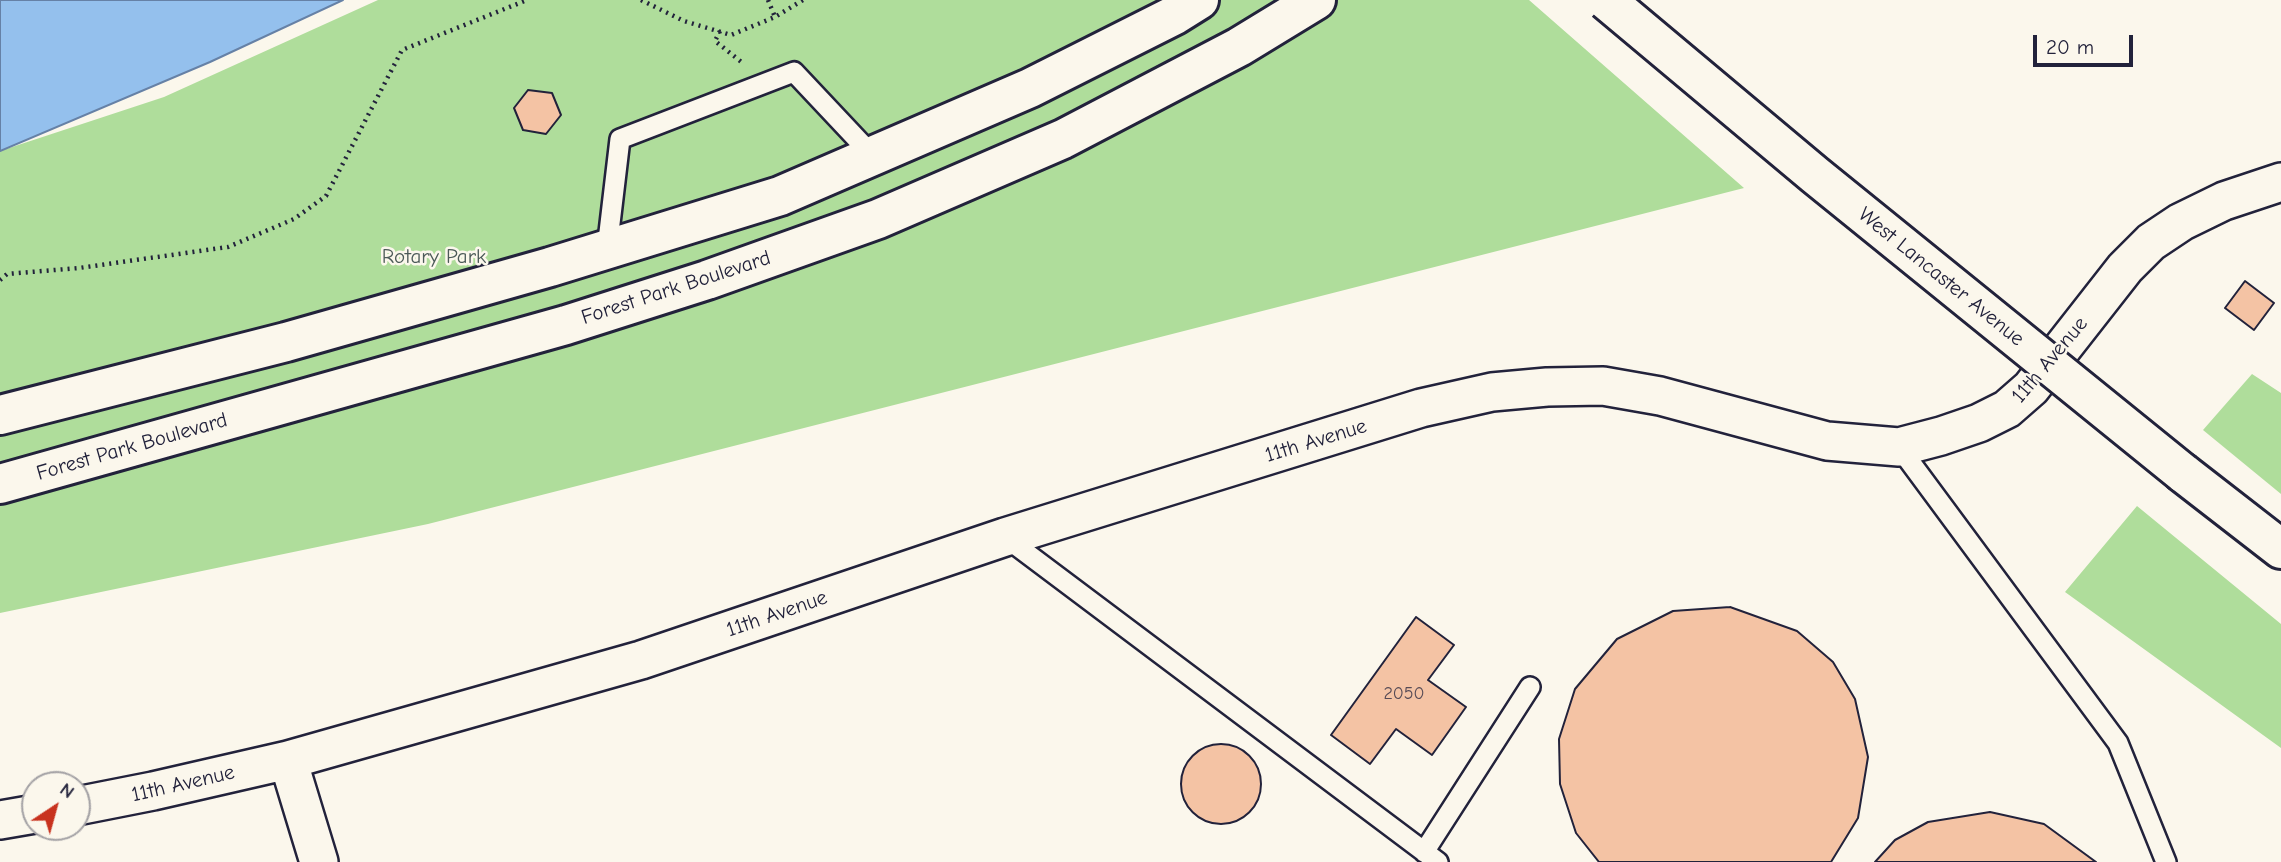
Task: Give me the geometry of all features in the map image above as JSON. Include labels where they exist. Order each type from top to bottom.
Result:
[{"type":"main road","points":[[0,415],[286,342],[780,196],[1030,88],[1175,15],[1199,0]]},
{"type":"main road","name":"Forest Park Boulevard","points":[[0,484],[566,325],[707,280],[878,219],[1063,139],[1240,47],[1316,0]]},
{"type":"main road","name":"West Lancaster Avenue","points":[[1606,0],[1815,175],[2281,549]]},
{"type":"street","name":"11th Avenue","points":[[91,803],[288,760],[641,660],[1005,537],[1421,408],[1492,393],[1547,387],[1603,386],[1660,396],[1827,442],[1899,447],[1966,428],[2007,409],[2031,388],[2125,268],[2151,242],[2181,222],[2224,201],[2281,182]]},
{"type":"street","points":[[288,760],[319,862]]},
{"type":"street","points":[[0,820],[21,816]]},
{"type":"lane","points":[[607,249],[620,139],[794,72],[873,156]]},
{"type":"lane","points":[[1899,447],[2118,743],[2166,862]]},
{"type":"lane","points":[[1005,537],[1431,857],[1530,687]]},
{"type":"path","points":[[0,280],[7,274],[79,268],[228,247],[294,219],[326,196],[402,50],[527,0]]},
{"type":"path","points":[[641,0],[684,21],[731,35],[775,17],[803,0]]},
{"type":"path","points":[[768,0],[775,17]]},
{"type":"path","points":[[720,31],[715,41],[768,82]]},
{"type":"green space","name":"Rotary Park","points":[[378,0],[1529,0],[1744,188],[428,524],[0,613],[0,151],[164,97]]},
{"type":"green space","points":[[2252,374],[2281,393],[2281,494],[2203,430]]},
{"type":"green space","points":[[2137,506],[2281,624],[2281,748],[2065,592]]},
{"type":"water","points":[[0,0],[343,0],[210,62],[0,151]]},
{"type":"building","points":[[528,90],[552,93],[561,115],[546,134],[523,130],[514,108]]},
{"type":"building","points":[[2245,281],[2274,303],[2254,330],[2225,308]]},
{"type":"building","points":[[1730,607],[1797,631],[1833,662],[1855,699],[1868,757],[1858,818],[1831,862],[1599,862],[1576,833],[1560,784],[1559,739],[1575,689],[1617,639],[1673,611]]},
{"type":"building","points":[[1416,617],[1454,645],[1428,680],[1466,707],[1432,755],[1396,729],[1370,764],[1331,735]]},
{"type":"building","points":[[1213,744],[1229,744],[1243,750],[1255,762],[1261,776],[1261,792],[1255,806],[1243,818],[1229,824],[1213,824],[1199,818],[1187,806],[1181,792],[1181,776],[1187,762],[1199,750]]},
{"type":"building","points":[[1990,812],[2044,824],[2096,862],[1875,862],[1895,840],[1928,822]]}]
